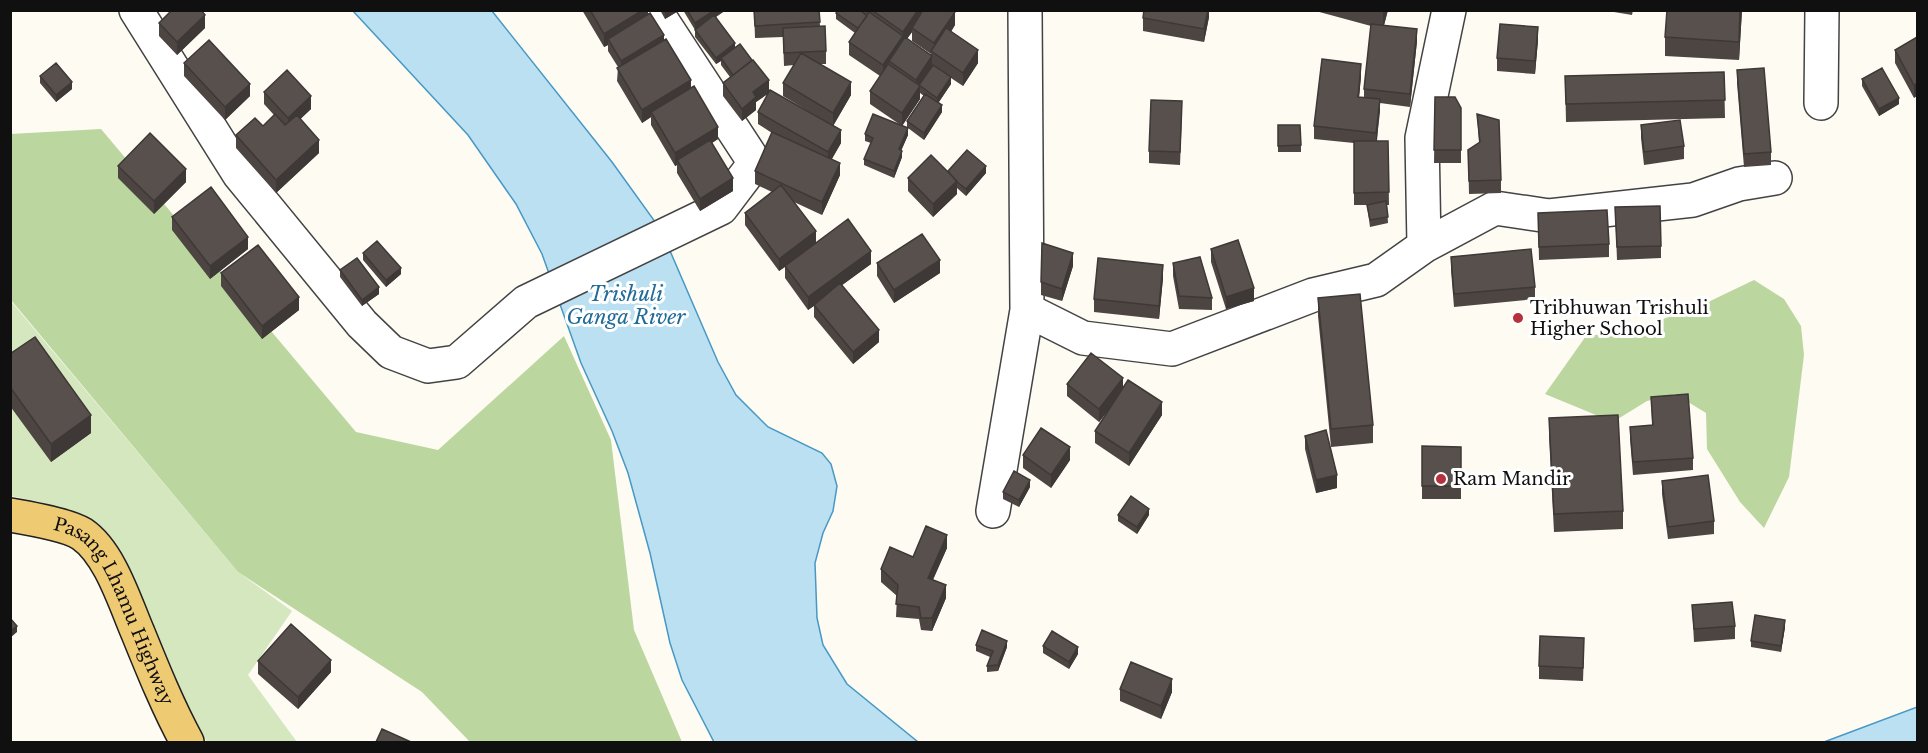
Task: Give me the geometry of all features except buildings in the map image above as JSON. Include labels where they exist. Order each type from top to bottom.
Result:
[{"type":"main road","name":"Pasang Lhamu Highway","points":[[10,515],[45,522],[81,533],[96,548],[112,572],[173,717],[187,742]]},
{"type":"street","points":[[136,10],[239,174],[362,324],[391,352],[428,366],[457,362],[526,302],[721,208],[755,162],[655,10]]},
{"type":"street","points":[[993,511],[1027,310],[1025,10]]},
{"type":"street","points":[[1424,246],[1422,138],[1449,10]]},
{"type":"street","points":[[1821,104],[1822,10]]},
{"type":"street","points":[[1027,310],[1083,338],[1172,349],[1313,295],[1376,280],[1424,246],[1495,208],[1548,216],[1560,215],[1693,200],[1739,184],[1775,178]]},
{"type":"green space","points":[[101,129],[356,432],[438,450],[564,336],[611,440],[634,630],[682,742],[470,742],[422,692],[238,572],[11,300],[10,134]]},
{"type":"green space","points":[[1754,280],[1784,299],[1801,326],[1804,355],[1789,477],[1764,528],[1740,502],[1707,449],[1706,413],[1675,394],[1647,401],[1613,422],[1545,394],[1586,336],[1631,331],[1706,303]]},
{"type":"green space","points":[[10,300],[238,572],[292,611],[248,675],[297,742],[207,742],[75,513],[11,496]]},
{"type":"water","name":"Trishuli Ganga River","points":[[353,11],[492,11],[612,162],[661,230],[718,362],[736,395],[768,427],[822,453],[831,464],[837,486],[833,511],[823,533],[815,563],[817,618],[823,645],[847,684],[918,742],[714,742],[682,680],[670,643],[650,553],[628,473],[581,363],[542,254],[516,204],[468,135]]},
{"type":"water","points":[[1917,707],[1917,742],[1824,742]]},
{"type":"place","name":"Tribhuwan Trishuli Higher School","points":[[1518,318]]},
{"type":"place","name":"Ram Mandir","points":[[1441,479]]}]
